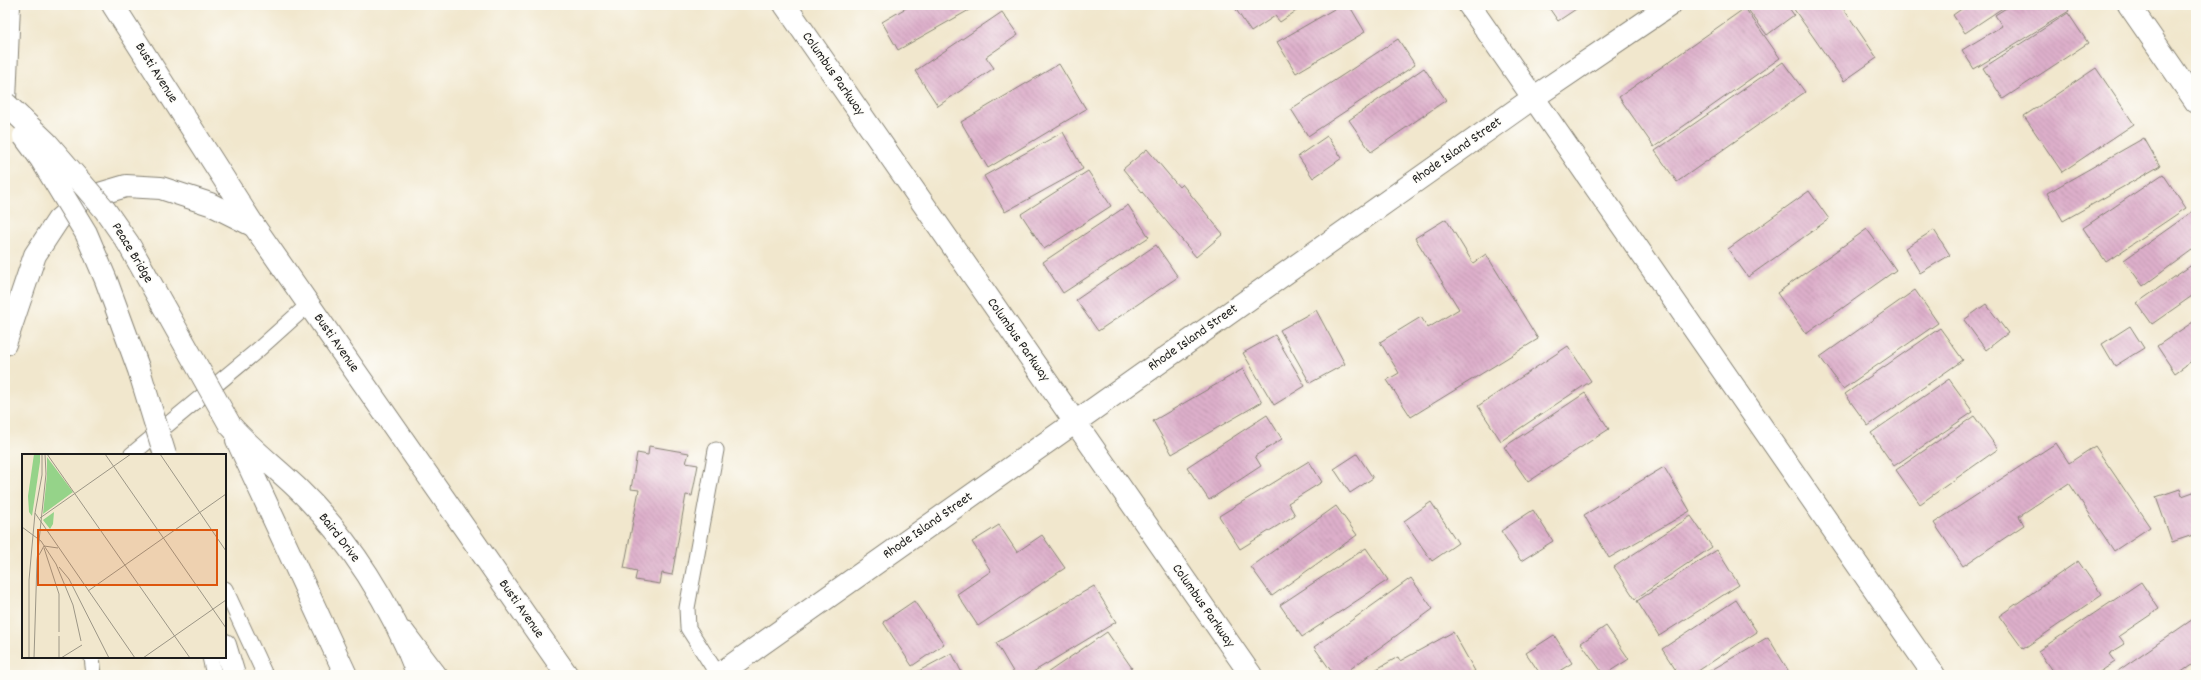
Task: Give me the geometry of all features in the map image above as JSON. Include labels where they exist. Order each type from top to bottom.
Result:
[{"type":"main road","points":[[5,100],[9,5]]},
{"type":"main road","name":"Busti Avenue","points":[[112,5],[254,226],[567,675]]},
{"type":"main road","name":"Columbus Parkway","points":[[785,5],[1251,675]]},
{"type":"main road","points":[[1469,5],[1934,675]]},
{"type":"main road","name":"Rhode Island Street","points":[[718,675],[1533,98],[1670,5]]},
{"type":"main road","points":[[2129,5],[2196,102]]},
{"type":"main road","name":"Peace Bridge","points":[[5,103],[47,143],[105,210],[128,243],[230,425]]},
{"type":"main road","points":[[5,111],[41,159],[86,233],[106,280],[139,370],[165,454]]},
{"type":"main road","points":[[5,344],[35,255],[58,220],[82,199],[126,186],[161,188],[210,204],[254,226]]},
{"type":"main road","points":[[230,425],[346,675]]},
{"type":"main road","name":"Baird Drive","points":[[230,425],[246,444],[297,488],[344,540],[383,599],[418,675]]},
{"type":"main road","points":[[226,648],[234,675]]},
{"type":"lane","points":[[132,454],[259,349],[309,304]]},
{"type":"lane","points":[[716,450],[687,608],[688,628],[718,675]]},
{"type":"lane","points":[[226,592],[263,672]]},
{"type":"lane","points":[[383,599],[440,675]]},
{"type":"lane","points":[[92,658],[94,675]]},
{"type":"lane","points":[[210,658],[214,675]]},
{"type":"building","points":[[911,5],[978,5],[898,50],[882,22]]},
{"type":"building","points":[[1233,5],[1305,5],[1280,22],[1275,16],[1251,32]]},
{"type":"building","points":[[1341,5],[1349,5],[1365,32],[1296,73],[1277,42]]},
{"type":"building","points":[[1547,5],[1582,5],[1558,21]]},
{"type":"building","points":[[1748,5],[1787,5],[1794,15],[1767,35],[1746,7]]},
{"type":"building","points":[[1791,5],[1841,5],[1877,58],[1844,81]]},
{"type":"building","points":[[1967,5],[2007,5],[1965,33],[1953,15]]},
{"type":"building","points":[[2011,5],[2065,5],[2069,11],[1974,69],[1962,50],[2002,26],[1995,15]]},
{"type":"building","points":[[1745,8],[1780,58],[1654,147],[1619,97]]},
{"type":"building","points":[[1002,12],[1018,35],[986,57],[994,68],[938,106],[915,71]]},
{"type":"building","points":[[2068,13],[2088,43],[2003,99],[1983,68]]},
{"type":"building","points":[[1398,39],[1415,65],[1308,136],[1291,109]]},
{"type":"building","points":[[1783,62],[1805,92],[1677,182],[1655,151]]},
{"type":"building","points":[[1059,64],[1086,109],[988,168],[961,122]]},
{"type":"building","points":[[1424,68],[1446,100],[1371,152],[1349,120]]},
{"type":"building","points":[[2096,68],[2134,124],[2062,172],[2024,116]]},
{"type":"building","points":[[1063,132],[1083,169],[1005,212],[984,176]]},
{"type":"building","points":[[1327,136],[1342,158],[1313,178],[1298,156]]},
{"type":"building","points":[[2144,138],[2160,166],[2063,221],[2047,193]]},
{"type":"building","points":[[1147,149],[1179,187],[1182,184],[1223,234],[1196,257],[1123,169]]},
{"type":"building","points":[[1088,171],[1111,206],[1044,249],[1021,214]]},
{"type":"building","points":[[2163,174],[2186,208],[2106,262],[2083,228]]},
{"type":"building","points":[[1809,191],[1829,219],[1748,277],[1728,249]]},
{"type":"building","points":[[1128,205],[1149,237],[1063,293],[1043,262]]},
{"type":"building","points":[[2196,209],[2196,247],[2143,286],[2124,260]]},
{"type":"building","points":[[1446,219],[1473,263],[1486,254],[1538,339],[1411,417],[1387,380],[1399,373],[1380,342],[1421,317],[1428,328],[1459,309],[1415,238]]},
{"type":"building","points":[[1867,229],[1896,270],[1806,334],[1777,293]]},
{"type":"building","points":[[1934,230],[1950,255],[1920,273],[1905,248]]},
{"type":"building","points":[[1156,245],[1178,277],[1098,331],[1076,300]]},
{"type":"building","points":[[2196,262],[2196,302],[2192,296],[2152,324],[2137,303]]},
{"type":"building","points":[[1915,290],[1938,323],[1843,389],[1820,357]]},
{"type":"building","points":[[1986,304],[2008,333],[1986,350],[1964,320]]},
{"type":"building","points":[[1316,310],[1345,364],[1310,383],[1280,330]]},
{"type":"building","points":[[2196,320],[2196,358],[2175,373],[2157,346]]},
{"type":"building","points":[[2130,326],[2144,348],[2115,366],[2102,344]]},
{"type":"building","points":[[1940,328],[1963,360],[1868,426],[1845,394]]},
{"type":"building","points":[[1275,335],[1305,386],[1274,405],[1243,353]]},
{"type":"building","points":[[1568,346],[1591,381],[1501,441],[1478,406]]},
{"type":"building","points":[[1243,369],[1262,402],[1172,454],[1153,421]]},
{"type":"building","points":[[1949,379],[1973,412],[1894,466],[1871,433]]},
{"type":"building","points":[[1585,393],[1609,429],[1528,482],[1504,447]]},
{"type":"building","points":[[1267,415],[1282,439],[1255,456],[1261,466],[1209,500],[1187,467]]},
{"type":"building","points":[[1974,416],[1998,449],[1920,504],[1896,470]]},
{"type":"building","points":[[2056,443],[2069,463],[2095,446],[2150,527],[2114,551],[2069,483],[2019,516],[2024,525],[1963,566],[1934,523]]},
{"type":"building","points":[[649,446],[689,453],[686,463],[698,465],[692,496],[686,495],[672,575],[662,573],[660,584],[635,580],[637,571],[624,568],[639,490],[631,489],[637,453],[648,455]]},
{"type":"building","points":[[1357,454],[1373,478],[1350,493],[1334,469]]},
{"type":"building","points":[[1309,461],[1322,482],[1288,503],[1295,515],[1240,549],[1219,516]]},
{"type":"building","points":[[1664,467],[1690,511],[1609,558],[1584,515]]},
{"type":"building","points":[[2180,489],[2182,496],[2196,491],[2196,534],[2172,542],[2156,497]]},
{"type":"building","points":[[1431,502],[1458,543],[1432,561],[1404,521]]},
{"type":"building","points":[[1336,506],[1357,535],[1272,596],[1251,567]]},
{"type":"building","points":[[1533,510],[1553,541],[1521,561],[1501,531]]},
{"type":"building","points":[[1691,516],[1712,547],[1635,599],[1614,567]]},
{"type":"building","points":[[999,525],[1017,552],[1042,535],[1065,568],[978,626],[957,594],[991,571],[972,542]]},
{"type":"building","points":[[1366,548],[1388,580],[1302,637],[1280,605]]},
{"type":"building","points":[[1717,550],[1739,585],[1659,636],[1637,601]]},
{"type":"building","points":[[2078,561],[2102,595],[2023,649],[1999,616]]},
{"type":"building","points":[[1411,578],[1433,609],[1342,675],[1334,675],[1314,647]]},
{"type":"building","points":[[2141,582],[2159,609],[2119,636],[2125,644],[2109,654],[2115,662],[2095,675],[2055,675],[2038,651]]},
{"type":"building","points":[[1094,586],[1116,622],[1028,675],[1015,675],[996,643]]},
{"type":"building","points":[[1736,600],[1757,632],[1692,675],[1679,675],[1662,649]]},
{"type":"building","points":[[914,601],[944,644],[912,666],[883,622]]},
{"type":"building","points":[[2196,617],[2196,654],[2193,656],[2196,662],[2177,675],[2112,675]]},
{"type":"building","points":[[1606,626],[1629,659],[1604,675],[1581,643]]},
{"type":"building","points":[[1107,632],[1132,668],[1121,675],[1044,675]]},
{"type":"building","points":[[1453,632],[1475,671],[1466,675],[1366,675],[1398,657],[1400,661]]},
{"type":"building","points":[[1554,635],[1572,663],[1553,675],[1541,675],[1526,653]]},
{"type":"building","points":[[1768,637],[1791,675],[1703,675]]},
{"type":"building","points":[[952,653],[963,675],[916,675],[915,673]]}]
